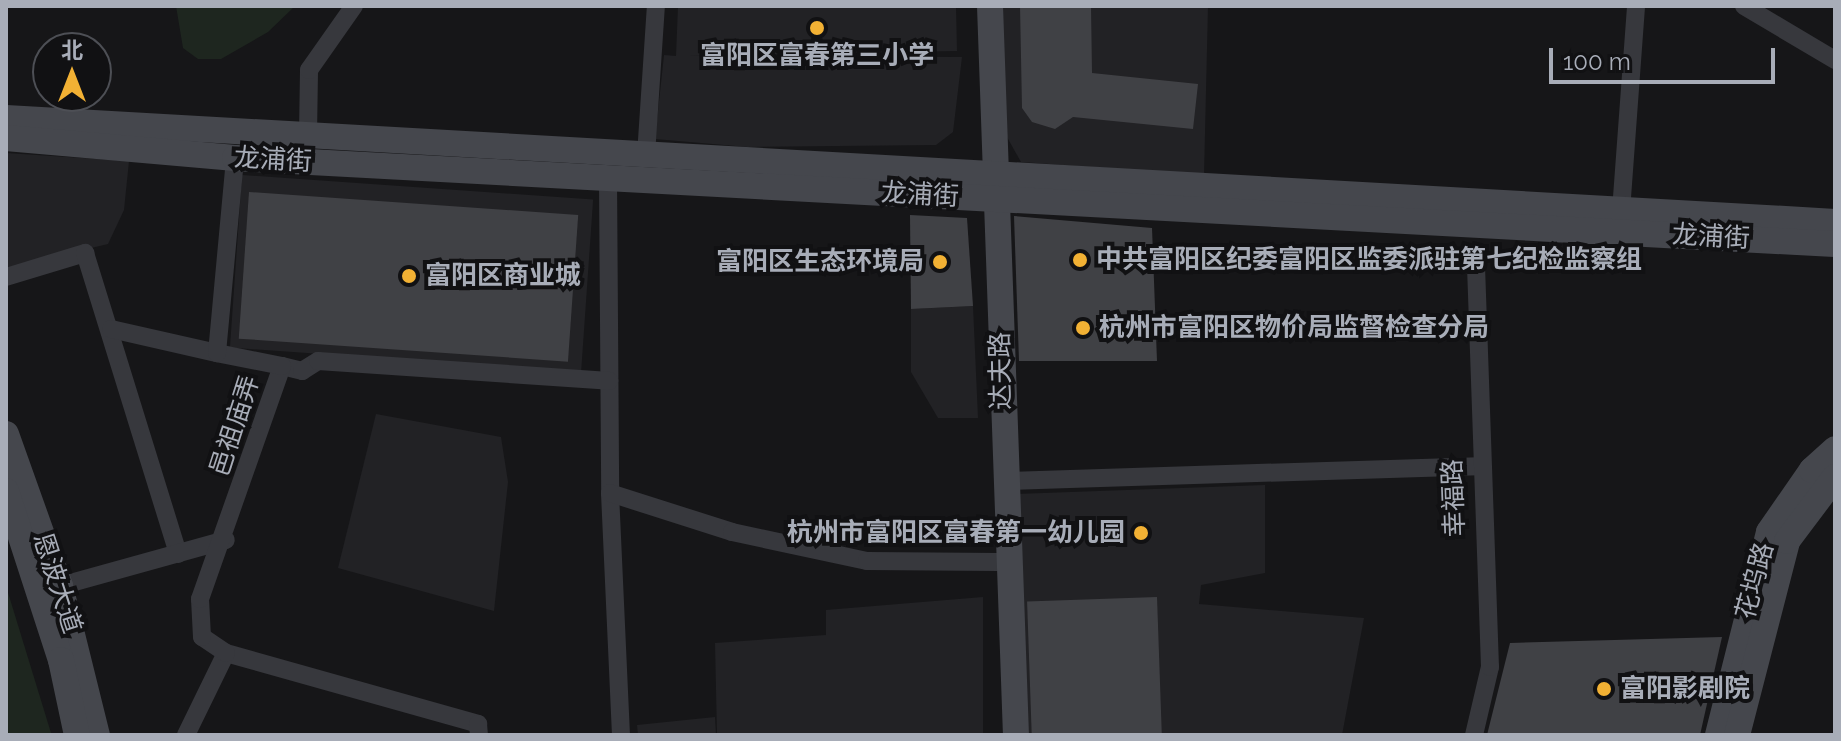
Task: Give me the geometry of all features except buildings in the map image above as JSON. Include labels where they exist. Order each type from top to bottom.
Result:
[{"type":"main road","name":"达夫路","points":[[980,6],[992,187],[1016,735]]},
{"type":"main road","name":"达夫路","points":[[990,6],[999,562],[1005,735]]},
{"type":"main road","name":"龙浦街","points":[[6,118],[646,155],[992,187],[1835,244]]},
{"type":"main road","name":"龙浦街","points":[[6,138],[235,158],[608,178],[992,187],[1835,222]]},
{"type":"main road","name":"恩波大道","points":[[6,434],[60,586],[97,735]]},
{"type":"main road","name":"花坞路","points":[[1718,735],[1769,532],[1812,470],[1835,449]]},
{"type":"main road","name":"花坞路","points":[[1737,735],[1787,541],[1835,477]]},
{"type":"main road","name":"恩波大道","points":[[6,491],[57,646],[77,735]]},
{"type":"street","points":[[308,135],[309,70],[354,6]]},
{"type":"street","points":[[646,155],[656,6]]},
{"type":"street","points":[[1621,211],[1636,6]]},
{"type":"street","points":[[1744,6],[1835,60]]},
{"type":"street","name":"邑祖庙弄","points":[[226,653],[202,637],[200,599],[226,540],[282,366],[217,353],[235,158]]},
{"type":"street","points":[[608,178],[610,493],[621,735]]},
{"type":"street","points":[[6,277],[85,253],[111,329],[178,554]]},
{"type":"street","name":"幸福路","points":[[1474,735],[1490,667],[1478,466],[1476,256]]},
{"type":"street","points":[[111,329],[217,353]]},
{"type":"street","points":[[282,366],[302,371],[318,361],[609,381]]},
{"type":"street","points":[[1005,481],[1478,466]]},
{"type":"street","points":[[610,493],[732,532],[867,561],[999,562]]},
{"type":"street","points":[[60,586],[226,540]]},
{"type":"street","points":[[186,735],[226,653],[478,724],[479,735]]},
{"type":"shaded area","points":[[176,6],[295,6],[268,32],[221,59],[198,59],[183,48]]},
{"type":"shaded area","points":[[678,6],[956,6],[957,51],[688,56],[962,57],[953,132],[936,145],[747,147],[655,139],[664,55],[676,56]]},
{"type":"shaded area","points":[[999,6],[1208,6],[1204,175],[1021,162],[1003,130]]},
{"type":"shaded area","points":[[6,153],[129,161],[124,210],[108,244],[6,268]]},
{"type":"shaded area","name":"富阳区商业城","points":[[242,175],[593,200],[581,372],[230,348]]},
{"type":"shaded area","points":[[973,306],[978,418],[938,418],[911,372],[911,309]]},
{"type":"shaded area","points":[[376,414],[501,437],[508,482],[494,611],[338,568]]},
{"type":"shaded area","points":[[1265,485],[1265,573],[1201,585],[1199,604],[1364,618],[1342,735],[1024,735],[1015,494]]},
{"type":"shaded area","points":[[6,586],[51,733],[51,735],[6,735]]},
{"type":"shaded area","points":[[983,597],[983,735],[717,735],[715,643],[826,635],[826,610]]},
{"type":"shaded area","points":[[715,717],[716,735],[638,735],[637,725]]},
{"type":"place","name":"富阳区富春第三小学","points":[[817,28]]},
{"type":"place","name":"中共富阳区纪委富阳区监委派驻第七纪检监察组","points":[[1080,260]]},
{"type":"place","name":"富阳区生态环境局","points":[[940,262]]},
{"type":"place","name":"富阳区商业城","points":[[409,276]]},
{"type":"place","name":"杭州市富阳区物价局监督检查分局","points":[[1083,328]]},
{"type":"place","name":"杭州市富阳区富春第一幼儿园","points":[[1141,533]]},
{"type":"place","name":"富阳影剧院","points":[[1604,689]]}]
